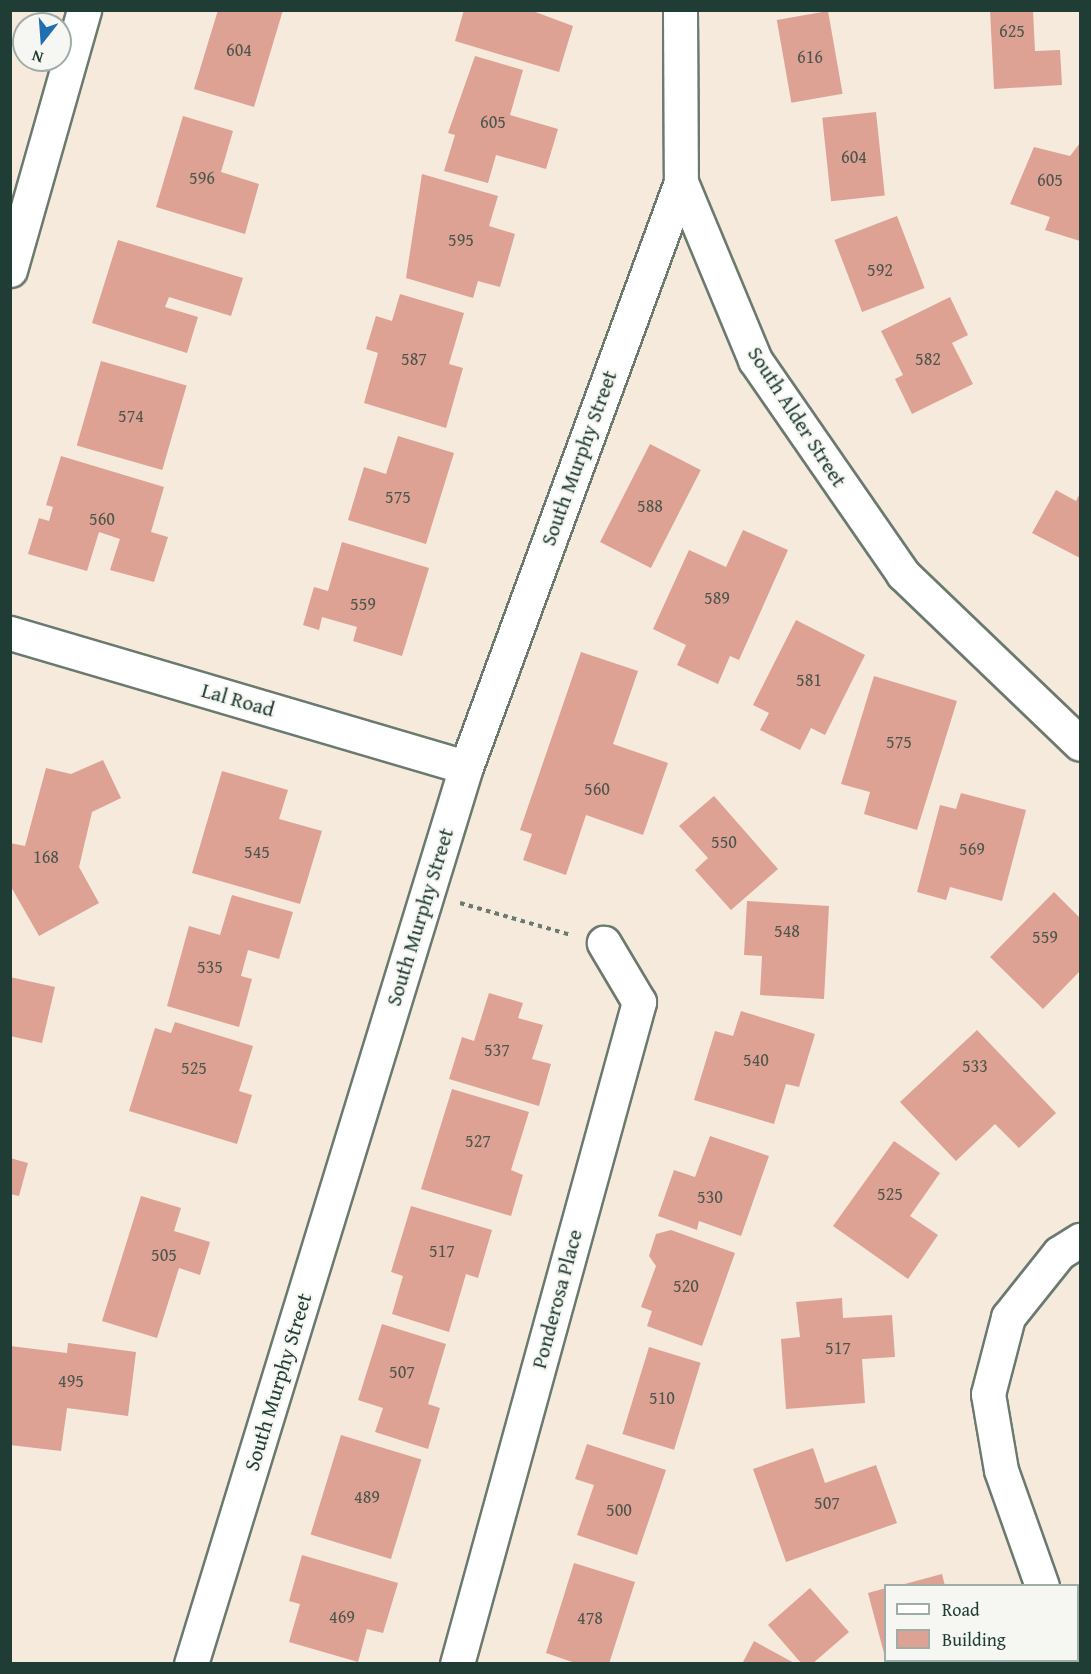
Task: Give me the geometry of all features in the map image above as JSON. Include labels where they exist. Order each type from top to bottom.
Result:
[{"type":"street","points":[[10,270],[84,10]]},
{"type":"street","name":"South Alder Street","points":[[680,10],[681,182],[755,360],[903,574],[1080,744]]},
{"type":"street","name":"South Murphy Street","points":[[191,1664],[465,767],[681,182]]},
{"type":"street","name":"Lal Road","points":[[10,633],[465,767]]},
{"type":"street","name":"Ponderosa Place","points":[[457,1664],[639,1002],[604,943]]},
{"type":"street","points":[[1041,1584],[1001,1470],[988,1394],[1008,1317],[1059,1253],[1080,1240]]},
{"type":"path","points":[[428,894],[604,943]]},
{"type":"building","points":[[218,10],[283,10],[254,107],[194,89]]},
{"type":"building","points":[[464,10],[530,10],[573,26],[559,72],[455,41]]},
{"type":"building","points":[[990,10],[1033,10],[1035,51],[1060,50],[1062,85],[994,89]]},
{"type":"building","points":[[828,11],[843,94],[791,103],[777,20]]},
{"type":"building","points":[[475,56],[523,70],[510,115],[558,129],[546,169],[496,155],[488,183],[444,171],[455,135],[448,133]]},
{"type":"building","points":[[876,112],[885,196],[831,201],[822,118]]},
{"type":"building","points":[[183,116],[233,131],[221,172],[259,184],[245,234],[156,207]]},
{"type":"building","points":[[1080,143],[1080,241],[1045,230],[1050,217],[1010,204],[1034,147],[1070,156]]},
{"type":"building","points":[[422,174],[498,196],[489,226],[515,234],[500,287],[478,281],[473,298],[406,278]]},
{"type":"building","points":[[897,216],[925,288],[862,312],[834,240]]},
{"type":"building","points":[[118,240],[243,278],[231,316],[169,297],[165,307],[198,317],[187,353],[92,323]]},
{"type":"building","points":[[400,294],[464,313],[449,364],[463,368],[446,428],[364,403],[378,353],[366,349],[376,316],[392,321]]},
{"type":"building","points":[[950,297],[968,335],[952,343],[973,384],[912,414],[895,379],[903,375],[881,331]]},
{"type":"building","points":[[101,361],[187,386],[162,470],[77,446]]},
{"type":"building","points":[[398,436],[454,453],[426,544],[348,520],[364,467],[386,474]]},
{"type":"building","points":[[650,444],[701,470],[651,568],[600,542]]},
{"type":"building","points":[[61,456],[164,487],[151,532],[168,537],[154,582],[110,570],[120,539],[99,532],[87,571],[28,554],[39,518],[49,521],[53,507],[46,505]]},
{"type":"building","points":[[1056,490],[1076,501],[1080,493],[1080,558],[1032,533]]},
{"type":"building","points":[[743,530],[788,550],[739,660],[730,656],[718,684],[677,665],[686,645],[653,629],[689,550],[726,567]]},
{"type":"building","points":[[342,542],[429,568],[402,656],[353,641],[357,627],[322,617],[319,630],[303,625],[314,587],[328,591]]},
{"type":"building","points":[[796,620],[865,655],[825,735],[811,728],[800,750],[760,730],[769,713],[753,705]]},
{"type":"building","points":[[581,652],[638,671],[613,744],[668,763],[643,835],[586,815],[566,875],[523,860],[532,834],[520,830]]},
{"type":"building","points":[[874,676],[957,701],[917,830],[864,814],[870,792],[841,784]]},
{"type":"building","points":[[103,760],[121,798],[92,812],[79,867],[99,903],[39,936],[10,885],[10,843],[25,846],[46,768],[71,774]]},
{"type":"building","points":[[222,771],[288,790],[279,819],[322,831],[300,904],[192,873]]},
{"type":"building","points":[[961,793],[1026,810],[1002,901],[950,887],[946,900],[917,892],[940,805],[956,809]]},
{"type":"building","points":[[714,796],[778,869],[731,910],[695,870],[708,858],[679,826]]},
{"type":"building","points":[[1054,892],[1080,918],[1080,971],[1043,1009],[990,957]]},
{"type":"building","points":[[232,895],[293,912],[279,959],[248,950],[241,976],[252,979],[239,1027],[167,1006],[189,926],[220,935]]},
{"type":"building","points":[[747,901],[829,906],[824,999],[760,995],[762,956],[744,955]]},
{"type":"building","points":[[10,977],[55,987],[42,1043],[10,1036]]},
{"type":"building","points":[[489,993],[523,1003],[518,1018],[543,1025],[532,1059],[551,1064],[539,1106],[449,1079],[462,1037],[474,1041]]},
{"type":"building","points":[[741,1011],[815,1034],[799,1087],[786,1084],[774,1124],[694,1100],[715,1031],[733,1036]]},
{"type":"building","points":[[175,1022],[253,1046],[239,1091],[252,1095],[237,1144],[129,1111],[155,1028],[171,1033]]},
{"type":"building","points":[[977,1030],[1056,1113],[1019,1148],[995,1124],[956,1161],[900,1102]]},
{"type":"building","points":[[452,1089],[529,1112],[511,1170],[523,1175],[511,1216],[421,1189]]},
{"type":"building","points":[[710,1136],[769,1156],[741,1236],[699,1221],[697,1230],[658,1216],[674,1170],[695,1177]]},
{"type":"building","points":[[894,1141],[940,1173],[910,1216],[938,1235],[908,1279],[833,1226]]},
{"type":"building","points":[[10,1158],[28,1163],[19,1196],[10,1194]]},
{"type":"building","points":[[141,1196],[181,1208],[174,1231],[210,1242],[200,1275],[179,1268],[157,1338],[102,1321]]},
{"type":"building","points":[[411,1206],[492,1230],[478,1278],[466,1274],[449,1332],[392,1314],[403,1276],[391,1272]]},
{"type":"building","points":[[671,1230],[735,1253],[702,1346],[647,1326],[652,1311],[641,1307],[656,1266],[649,1256],[656,1234]]},
{"type":"building","points":[[842,1298],[843,1318],[892,1315],[895,1357],[862,1359],[865,1403],[786,1409],[781,1339],[800,1337],[796,1302]]},
{"type":"building","points":[[382,1324],[446,1344],[428,1404],[440,1408],[428,1449],[375,1432],[383,1408],[358,1400]]},
{"type":"building","points":[[68,1343],[136,1352],[128,1416],[67,1408],[61,1451],[10,1445],[10,1346],[67,1353]]},
{"type":"building","points":[[649,1347],[701,1363],[674,1450],[622,1434]]},
{"type":"building","points":[[341,1435],[421,1460],[391,1559],[311,1534]]},
{"type":"building","points":[[587,1444],[666,1470],[637,1555],[577,1535],[594,1485],[575,1479]]},
{"type":"building","points":[[813,1448],[825,1483],[876,1465],[897,1523],[786,1562],[753,1469]]},
{"type":"building","points":[[302,1555],[398,1583],[383,1633],[367,1629],[358,1662],[289,1642],[300,1604],[289,1601]]},
{"type":"building","points":[[574,1563],[635,1582],[609,1664],[578,1664],[546,1653]]},
{"type":"building","points":[[942,1574],[944,1584],[905,1584]]},
{"type":"building","points":[[810,1588],[849,1632],[812,1664],[802,1664],[768,1625]]},
{"type":"building","points":[[884,1589],[884,1653],[868,1593]]},
{"type":"building","points":[[754,1641],[796,1664],[742,1664]]},
{"type":"building","points":[[886,1662],[990,1662],[990,1664],[886,1664]]}]
